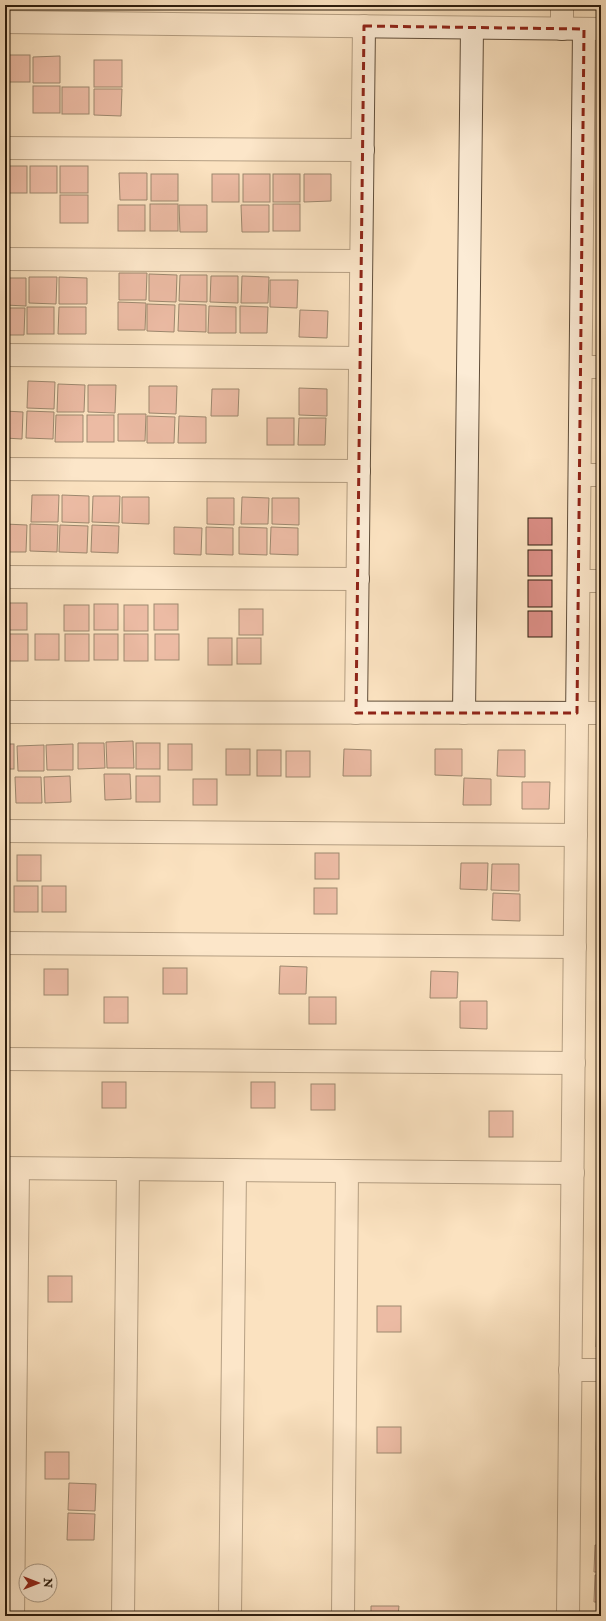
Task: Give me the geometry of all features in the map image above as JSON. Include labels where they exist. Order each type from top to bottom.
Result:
[{"type":"street","points":[[562,5],[562,29]]},
{"type":"street","points":[[5,22],[592,29],[591,367],[580,475],[578,581],[568,1616]]},
{"type":"street","points":[[356,713],[364,26]]},
{"type":"street","points":[[464,713],[472,28]]},
{"type":"street","points":[[5,148],[363,150]]},
{"type":"street","points":[[5,258],[362,261]]},
{"type":"street","points":[[5,355],[360,358]]},
{"type":"street","points":[[5,469],[359,471]]},
{"type":"street","points":[[580,475],[601,475]]},
{"type":"street","points":[[5,577],[358,579]]},
{"type":"street","points":[[578,581],[601,581]]},
{"type":"street","points":[[5,712],[601,713]]},
{"type":"street","points":[[5,831],[576,836]]},
{"type":"street","points":[[5,943],[575,947]]},
{"type":"street","points":[[5,1059],[574,1063]]},
{"type":"street","points":[[13,1616],[11,1168],[572,1173]]},
{"type":"street","points":[[123,1616],[128,1169]]},
{"type":"street","points":[[230,1616],[235,1170]]},
{"type":"street","points":[[342,1616],[347,1171]]},
{"type":"street","points":[[570,1370],[601,1370]]},
{"type":"highlighted area","points":[[364,26],[584,29],[577,713],[356,713]]},
{"type":"building","points":[[360,5],[387,5],[387,7],[360,7]]},
{"type":"building","points":[[423,5],[450,5],[450,6],[423,7]]},
{"type":"building","points":[[5,55],[30,55],[30,82],[5,82]]},
{"type":"building","points":[[60,56],[60,83],[33,83],[33,57]]},
{"type":"building","points":[[94,60],[122,60],[122,87],[94,87]]},
{"type":"building","points":[[33,86],[60,86],[60,113],[33,113]]},
{"type":"building","points":[[62,87],[89,87],[89,114],[62,114]]},
{"type":"building","points":[[94,89],[122,89],[121,116],[94,115]]},
{"type":"building","points":[[5,166],[27,166],[27,193],[5,193]]},
{"type":"building","points":[[30,166],[57,166],[57,193],[30,193]]},
{"type":"building","points":[[60,166],[88,166],[88,193],[60,193]]},
{"type":"building","points":[[119,173],[147,173],[147,200],[120,200]]},
{"type":"building","points":[[151,174],[178,174],[178,201],[151,201]]},
{"type":"building","points":[[212,174],[239,174],[239,202],[212,202]]},
{"type":"building","points":[[243,174],[270,174],[270,202],[243,202]]},
{"type":"building","points":[[273,174],[300,174],[300,202],[273,202]]},
{"type":"building","points":[[304,174],[331,174],[331,201],[304,202]]},
{"type":"building","points":[[60,195],[88,195],[88,223],[60,223]]},
{"type":"building","points":[[150,204],[178,204],[178,231],[150,231]]},
{"type":"building","points":[[273,204],[300,204],[300,231],[273,231]]},
{"type":"building","points":[[118,205],[145,205],[145,231],[118,231]]},
{"type":"building","points":[[179,205],[207,205],[207,232],[180,232]]},
{"type":"building","points":[[241,205],[269,205],[269,232],[242,232]]},
{"type":"building","points":[[119,273],[147,273],[146,300],[119,300]]},
{"type":"building","points":[[149,274],[177,275],[176,302],[149,301]]},
{"type":"building","points":[[180,275],[207,275],[207,302],[179,301]]},
{"type":"building","points":[[211,276],[238,276],[238,303],[210,302]]},
{"type":"building","points":[[242,276],[269,277],[268,303],[241,303]]},
{"type":"building","points":[[29,277],[57,277],[56,304],[29,303]]},
{"type":"building","points":[[59,277],[87,278],[87,304],[59,304]]},
{"type":"building","points":[[5,278],[26,278],[26,306],[5,305]]},
{"type":"building","points":[[270,280],[298,280],[297,308],[270,307]]},
{"type":"building","points":[[118,302],[146,303],[145,330],[118,330]]},
{"type":"building","points":[[147,304],[175,305],[174,332],[147,331]]},
{"type":"building","points":[[179,304],[206,305],[206,332],[178,331]]},
{"type":"building","points":[[209,306],[236,307],[236,333],[208,333]]},
{"type":"building","points":[[240,306],[268,307],[267,333],[240,333]]},
{"type":"building","points":[[27,307],[54,307],[54,334],[27,334]]},
{"type":"building","points":[[59,307],[86,307],[86,334],[58,334]]},
{"type":"building","points":[[5,308],[25,308],[24,335],[5,335]]},
{"type":"building","points":[[300,310],[328,311],[327,338],[299,337]]},
{"type":"building","points":[[28,381],[55,382],[54,409],[27,408]]},
{"type":"building","points":[[58,384],[85,385],[84,412],[57,412]]},
{"type":"building","points":[[88,385],[116,385],[115,413],[88,412]]},
{"type":"building","points":[[149,386],[177,386],[176,414],[149,413]]},
{"type":"building","points":[[299,388],[327,389],[327,416],[299,415]]},
{"type":"building","points":[[212,389],[239,389],[238,416],[211,416]]},
{"type":"building","points":[[5,411],[23,412],[22,439],[5,438]]},
{"type":"building","points":[[27,411],[54,412],[53,439],[26,438]]},
{"type":"building","points":[[118,414],[146,414],[145,441],[118,441]]},
{"type":"building","points":[[56,415],[83,415],[83,442],[55,442]]},
{"type":"building","points":[[87,415],[114,415],[114,442],[87,442]]},
{"type":"building","points":[[147,416],[175,417],[174,443],[147,443]]},
{"type":"building","points":[[179,416],[206,417],[206,443],[178,443]]},
{"type":"building","points":[[267,418],[294,418],[294,445],[267,445]]},
{"type":"building","points":[[299,418],[326,418],[325,445],[298,445]]},
{"type":"building","points":[[32,495],[59,495],[58,522],[31,522]]},
{"type":"building","points":[[62,495],[89,496],[89,523],[62,522]]},
{"type":"building","points":[[93,496],[120,496],[119,523],[92,522]]},
{"type":"building","points":[[122,497],[149,497],[149,524],[122,523]]},
{"type":"building","points":[[242,497],[269,498],[268,524],[241,524]]},
{"type":"building","points":[[207,498],[234,498],[234,525],[207,524]]},
{"type":"building","points":[[272,498],[299,498],[299,525],[272,524]]},
{"type":"building","points":[[599,504],[601,504],[601,531],[599,531]]},
{"type":"building","points":[[528,518],[552,518],[552,545],[528,545]]},
{"type":"building","points":[[5,524],[27,525],[26,552],[5,552]]},
{"type":"building","points":[[30,524],[58,525],[57,552],[30,551]]},
{"type":"building","points":[[60,525],[88,526],[87,553],[59,552]]},
{"type":"building","points":[[92,525],[119,526],[118,553],[91,552]]},
{"type":"building","points":[[174,527],[202,528],[201,555],[174,554]]},
{"type":"building","points":[[206,527],[233,528],[233,555],[206,554]]},
{"type":"building","points":[[239,527],[267,528],[267,555],[239,554]]},
{"type":"building","points":[[271,527],[298,528],[298,555],[270,554]]},
{"type":"building","points":[[528,550],[552,550],[552,576],[528,576]]},
{"type":"building","points":[[528,580],[552,580],[552,607],[528,607]]},
{"type":"building","points":[[5,603],[27,603],[27,630],[5,630]]},
{"type":"building","points":[[94,604],[118,604],[118,630],[94,630]]},
{"type":"building","points":[[154,604],[178,604],[178,630],[154,630]]},
{"type":"building","points":[[64,605],[89,605],[89,631],[64,631]]},
{"type":"building","points":[[124,605],[148,605],[148,631],[124,631]]},
{"type":"building","points":[[239,609],[263,609],[263,635],[239,635]]},
{"type":"building","points":[[528,611],[552,611],[552,637],[528,637]]},
{"type":"building","points":[[597,616],[601,616],[601,643],[597,643]]},
{"type":"building","points":[[5,634],[28,634],[28,661],[5,661]]},
{"type":"building","points":[[35,634],[59,634],[59,660],[35,660]]},
{"type":"building","points":[[65,634],[89,634],[89,661],[65,661]]},
{"type":"building","points":[[94,634],[118,634],[118,660],[94,660]]},
{"type":"building","points":[[124,634],[148,634],[148,661],[124,661]]},
{"type":"building","points":[[155,634],[179,634],[179,660],[155,660]]},
{"type":"building","points":[[208,638],[232,638],[232,665],[208,665]]},
{"type":"building","points":[[237,638],[261,638],[261,664],[237,664]]},
{"type":"building","points":[[598,646],[601,646],[601,673],[598,673]]},
{"type":"building","points":[[133,741],[134,768],[107,768],[106,742]]},
{"type":"building","points":[[78,743],[104,743],[105,768],[78,769]]},
{"type":"building","points":[[136,743],[160,743],[160,769],[136,769]]},
{"type":"building","points":[[5,744],[14,744],[14,769],[5,769]]},
{"type":"building","points":[[73,744],[73,770],[47,770],[46,745]]},
{"type":"building","points":[[168,744],[192,744],[192,770],[168,770]]},
{"type":"building","points":[[44,745],[44,771],[18,771],[17,746]]},
{"type":"building","points":[[226,749],[250,749],[250,775],[226,775]]},
{"type":"building","points":[[344,749],[371,750],[371,776],[343,776]]},
{"type":"building","points":[[435,749],[462,749],[462,776],[435,775]]},
{"type":"building","points":[[257,750],[281,750],[281,776],[257,776]]},
{"type":"building","points":[[498,750],[525,750],[525,777],[497,776]]},
{"type":"building","points":[[286,751],[310,751],[310,777],[286,777]]},
{"type":"building","points":[[104,774],[130,774],[131,799],[105,800]]},
{"type":"building","points":[[70,776],[71,802],[45,803],[44,777]]},
{"type":"building","points":[[136,776],[160,776],[160,802],[136,802]]},
{"type":"building","points":[[15,777],[41,777],[42,803],[16,803]]},
{"type":"building","points":[[464,778],[491,779],[491,805],[463,805]]},
{"type":"building","points":[[193,779],[217,779],[217,805],[193,805]]},
{"type":"building","points":[[522,782],[550,782],[549,809],[522,809]]},
{"type":"building","points":[[315,853],[339,853],[339,879],[315,879]]},
{"type":"building","points":[[17,855],[41,855],[41,881],[17,881]]},
{"type":"building","points":[[461,863],[488,863],[487,890],[460,889]]},
{"type":"building","points":[[492,864],[519,864],[519,891],[491,890]]},
{"type":"building","points":[[14,886],[38,886],[38,912],[14,912]]},
{"type":"building","points":[[42,886],[66,886],[66,912],[42,912]]},
{"type":"building","points":[[314,888],[337,888],[337,914],[314,914]]},
{"type":"building","points":[[493,893],[520,894],[520,921],[492,920]]},
{"type":"building","points":[[600,895],[601,922],[599,922]]},
{"type":"building","points":[[599,924],[601,924],[601,951],[599,951]]},
{"type":"building","points":[[599,957],[601,957],[601,984],[599,984]]},
{"type":"building","points":[[280,966],[307,967],[306,994],[279,994]]},
{"type":"building","points":[[163,968],[187,968],[187,994],[163,994]]},
{"type":"building","points":[[44,969],[68,969],[68,995],[44,995]]},
{"type":"building","points":[[431,971],[458,972],[457,998],[430,998]]},
{"type":"building","points":[[104,997],[128,997],[128,1023],[104,1023]]},
{"type":"building","points":[[309,997],[336,997],[336,1024],[309,1024]]},
{"type":"building","points":[[460,1001],[487,1001],[487,1029],[460,1028]]},
{"type":"building","points":[[600,1044],[601,1071],[599,1071]]},
{"type":"building","points":[[599,1074],[601,1074],[601,1101],[599,1101]]},
{"type":"building","points":[[102,1082],[126,1082],[126,1108],[102,1108]]},
{"type":"building","points":[[251,1082],[275,1082],[275,1108],[251,1108]]},
{"type":"building","points":[[311,1084],[335,1084],[335,1110],[311,1110]]},
{"type":"building","points":[[600,1106],[601,1134],[599,1134]]},
{"type":"building","points":[[489,1111],[513,1111],[513,1137],[489,1137]]},
{"type":"building","points":[[598,1135],[601,1135],[601,1162],[597,1162]]},
{"type":"building","points":[[598,1165],[601,1165],[601,1192],[598,1192]]},
{"type":"building","points":[[598,1195],[601,1195],[601,1221],[597,1221]]},
{"type":"building","points":[[598,1227],[601,1227],[601,1254],[598,1254]]},
{"type":"building","points":[[599,1256],[601,1256],[601,1283],[599,1283]]},
{"type":"building","points":[[48,1276],[72,1276],[72,1302],[48,1302]]},
{"type":"building","points":[[377,1306],[401,1306],[401,1332],[377,1332]]},
{"type":"building","points":[[597,1319],[601,1319],[601,1347],[596,1347]]},
{"type":"building","points":[[597,1423],[601,1423],[601,1451],[596,1450]]},
{"type":"building","points":[[377,1427],[401,1427],[401,1453],[377,1453]]},
{"type":"building","points":[[45,1452],[69,1452],[69,1479],[45,1479]]},
{"type":"building","points":[[597,1453],[601,1453],[601,1480],[596,1480]]},
{"type":"building","points":[[69,1483],[96,1484],[95,1511],[68,1510]]},
{"type":"building","points":[[68,1513],[95,1514],[94,1540],[67,1540]]},
{"type":"building","points":[[595,1545],[601,1545],[601,1572],[594,1572]]},
{"type":"building","points":[[595,1575],[601,1575],[601,1602],[594,1602]]},
{"type":"building","points":[[371,1606],[399,1606],[398,1616],[371,1616]]}]
